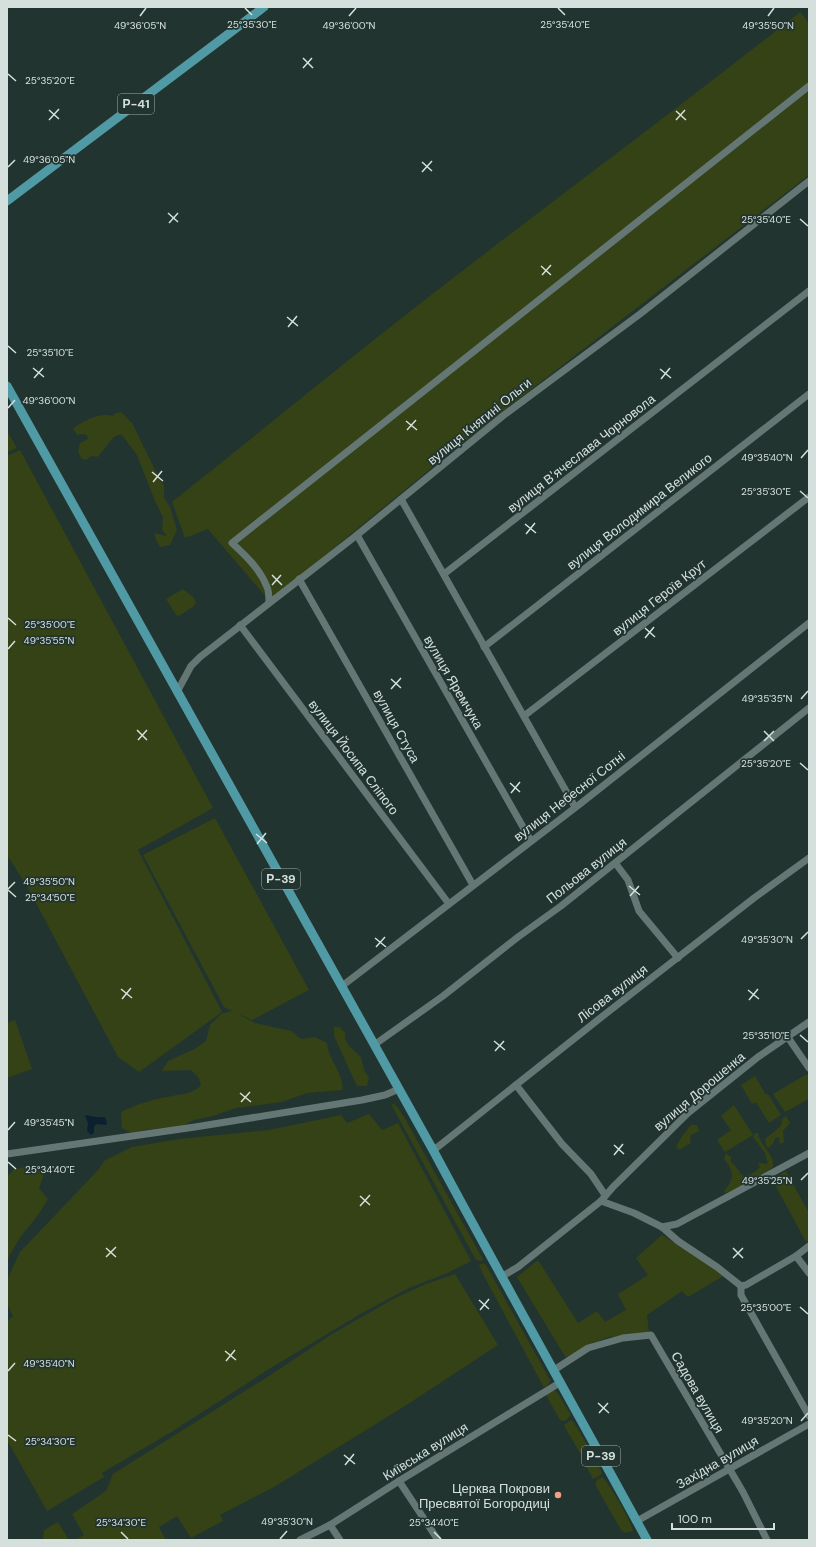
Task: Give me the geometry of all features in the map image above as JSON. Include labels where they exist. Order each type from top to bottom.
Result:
[{"type":"main road","name":"Р-41","points":[[7,201],[264,7]]},
{"type":"main road","name":"Р-39","points":[[7,386],[433,1150],[501,1277],[555,1371],[647,1540]]},
{"type":"street","points":[[269,602],[268,588],[260,574],[248,558],[232,543],[809,86]]},
{"type":"street","name":"вулиця Княгині Ольги","points":[[178,692],[191,666],[200,657],[357,535],[504,414],[646,310],[809,181]]},
{"type":"street","name":"вулиця Вʼячеслава Чорновола","points":[[444,574],[809,292]]},
{"type":"street","name":"вулиця Володимира Великого","points":[[484,647],[809,394]]},
{"type":"street","name":"вулиця Героїв Крут","points":[[524,716],[809,497]]},
{"type":"street","points":[[401,499],[575,807]]},
{"type":"street","name":"вулиця Яремчука","points":[[357,535],[531,841]]},
{"type":"street","name":"вулиця Стуса","points":[[300,579],[473,886]]},
{"type":"street","name":"вулиця Небесної Сотні","points":[[342,986],[575,807],[809,623]]},
{"type":"street","name":"вулиця Йосипа Сліпого","points":[[240,625],[449,904]]},
{"type":"street","name":"Польова вулиця","points":[[374,1045],[444,996],[518,937],[616,864],[632,848],[809,708]]},
{"type":"street","name":"Лісова вулиця","points":[[433,1150],[678,958],[809,858]]},
{"type":"street","points":[[616,864],[628,880],[639,911],[678,958]]},
{"type":"street","name":"вулиця Дорошенка","points":[[501,1277],[518,1267],[603,1198],[688,1113],[758,1057],[809,1022]]},
{"type":"street","points":[[787,1036],[809,1068]]},
{"type":"street","points":[[516,1084],[562,1144],[591,1174],[603,1198],[662,1227],[678,1241],[717,1267],[741,1286]]},
{"type":"street","points":[[7,1154],[196,1127],[362,1100],[385,1095],[399,1089]]},
{"type":"street","points":[[662,1227],[677,1224],[809,1152]]},
{"type":"street","points":[[741,1286],[746,1285],[796,1256],[809,1246]]},
{"type":"street","points":[[796,1256],[809,1273]]},
{"type":"street","points":[[741,1286],[741,1296],[809,1416]]},
{"type":"street","name":"Садова вулиця","points":[[555,1371],[588,1348],[605,1342],[624,1338],[651,1335],[743,1492],[767,1540]]},
{"type":"street","name":"Київська вулиця","points":[[300,1540],[330,1525],[398,1481],[561,1382]]},
{"type":"street","name":"Західна вулиця","points":[[637,1521],[809,1424]]},
{"type":"street","points":[[398,1481],[438,1540]]},
{"type":"street","points":[[330,1525],[340,1540]]},
{"type":"green space","points":[[800,12],[809,23],[809,175],[467,439],[274,597],[267,598],[208,529],[185,538],[172,502],[428,298]]},
{"type":"green space","points":[[121,412],[132,423],[160,480],[164,485],[164,498],[170,507],[177,530],[170,545],[160,547],[155,537],[155,533],[166,536],[162,530],[163,517],[137,455],[122,435],[115,437],[97,457],[91,456],[86,460],[82,459],[78,452],[80,443],[88,439],[87,435],[77,435],[73,428],[97,416],[113,416],[114,414]]},
{"type":"green space","points":[[7,431],[17,448],[7,452]]},
{"type":"green space","points":[[20,450],[213,808],[138,850],[222,1012],[139,1072],[118,1057],[28,888],[7,855],[7,456]]},
{"type":"green space","points":[[183,589],[193,597],[196,602],[194,606],[179,616],[176,615],[166,599]]},
{"type":"green space","points":[[215,818],[309,990],[252,1020],[235,1012],[255,1023],[291,1031],[301,1039],[315,1037],[327,1043],[330,1055],[341,1078],[343,1090],[307,1093],[282,1102],[236,1108],[213,1116],[194,1120],[182,1126],[144,1130],[131,1133],[122,1128],[121,1112],[152,1100],[187,1093],[201,1086],[199,1078],[191,1070],[162,1071],[168,1061],[195,1049],[206,1041],[210,1025],[221,1014],[232,1011],[224,1007],[143,855]]},
{"type":"green space","points":[[15,1020],[32,1069],[7,1078],[7,1023]]},
{"type":"green space","points":[[334,1027],[340,1027],[345,1033],[345,1039],[349,1046],[361,1057],[364,1070],[369,1078],[367,1086],[358,1086],[356,1084],[334,1036]]},
{"type":"green space","points":[[807,1074],[809,1078],[809,1099],[785,1112],[773,1094]]},
{"type":"green space","points":[[755,1076],[766,1095],[768,1094],[781,1115],[769,1123],[756,1102],[752,1104],[741,1085]]},
{"type":"green space","points":[[391,1104],[394,1104],[398,1108],[404,1117],[483,1259],[482,1261],[476,1260]]},
{"type":"green space","points":[[734,1105],[753,1135],[725,1152],[717,1140],[731,1130],[721,1116]]},
{"type":"green space","points":[[369,1114],[382,1130],[398,1123],[471,1261],[445,1274],[409,1288],[362,1313],[269,1369],[173,1431],[102,1473],[104,1477],[47,1511],[7,1440],[7,1322],[13,1316],[7,1304],[7,1280],[20,1252],[99,1169],[104,1161],[132,1147],[179,1139],[269,1130],[341,1115],[347,1123]]},
{"type":"green space","points":[[786,1116],[790,1123],[783,1131],[784,1142],[780,1144],[779,1138],[776,1137],[772,1145],[768,1148],[765,1139],[781,1126],[782,1119]]},
{"type":"green space","points":[[691,1125],[697,1125],[699,1130],[690,1137],[691,1143],[679,1150],[676,1147],[682,1136]]},
{"type":"green space","points":[[755,1133],[758,1133],[761,1142],[772,1158],[773,1167],[747,1184],[726,1193],[724,1191],[730,1182],[732,1175],[730,1167],[724,1159],[726,1153],[731,1157],[731,1162],[744,1176],[757,1170],[760,1167],[758,1164],[760,1163],[768,1164],[765,1153],[753,1137]]},
{"type":"green space","points":[[47,1165],[39,1188],[48,1199],[38,1215],[19,1239],[7,1260],[7,1177],[13,1170],[24,1167]]},
{"type":"green space","points":[[786,1171],[809,1213],[809,1240],[806,1242],[772,1179]]},
{"type":"green space","points":[[662,1235],[706,1263],[723,1276],[688,1297],[682,1291],[647,1315],[649,1332],[613,1338],[612,1336],[590,1344],[566,1358],[517,1277],[538,1260],[578,1323],[597,1311],[605,1322],[626,1310],[618,1294],[648,1275],[636,1258]]},
{"type":"green space","points":[[483,1263],[486,1265],[550,1380],[546,1387],[543,1386],[484,1276],[479,1265]]},
{"type":"green space","points":[[455,1274],[498,1345],[405,1406],[274,1487],[220,1515],[223,1521],[191,1538],[177,1516],[159,1527],[166,1540],[75,1540],[84,1535],[72,1514],[106,1491],[113,1474],[272,1374],[332,1334],[395,1298],[426,1284]]},
{"type":"green space","points":[[553,1390],[557,1392],[571,1415],[565,1421],[560,1420],[546,1395]]},
{"type":"green space","points":[[571,1420],[591,1451],[587,1455],[580,1453],[564,1425]]},
{"type":"green space","points":[[593,1457],[602,1472],[601,1475],[593,1479],[584,1462],[587,1458]]},
{"type":"green space","points":[[602,1477],[619,1502],[633,1531],[625,1533],[621,1530],[596,1486],[596,1481]]},
{"type":"green space","points":[[58,1522],[69,1540],[43,1540],[44,1530]]},
{"type":"water","points":[[85,1116],[105,1117],[107,1123],[106,1125],[96,1124],[94,1127],[94,1133],[91,1135],[87,1131],[88,1123]]},
{"type":"place","name":"Церква Покрови Пресвятої Богородиці","points":[[558,1495]]}]
